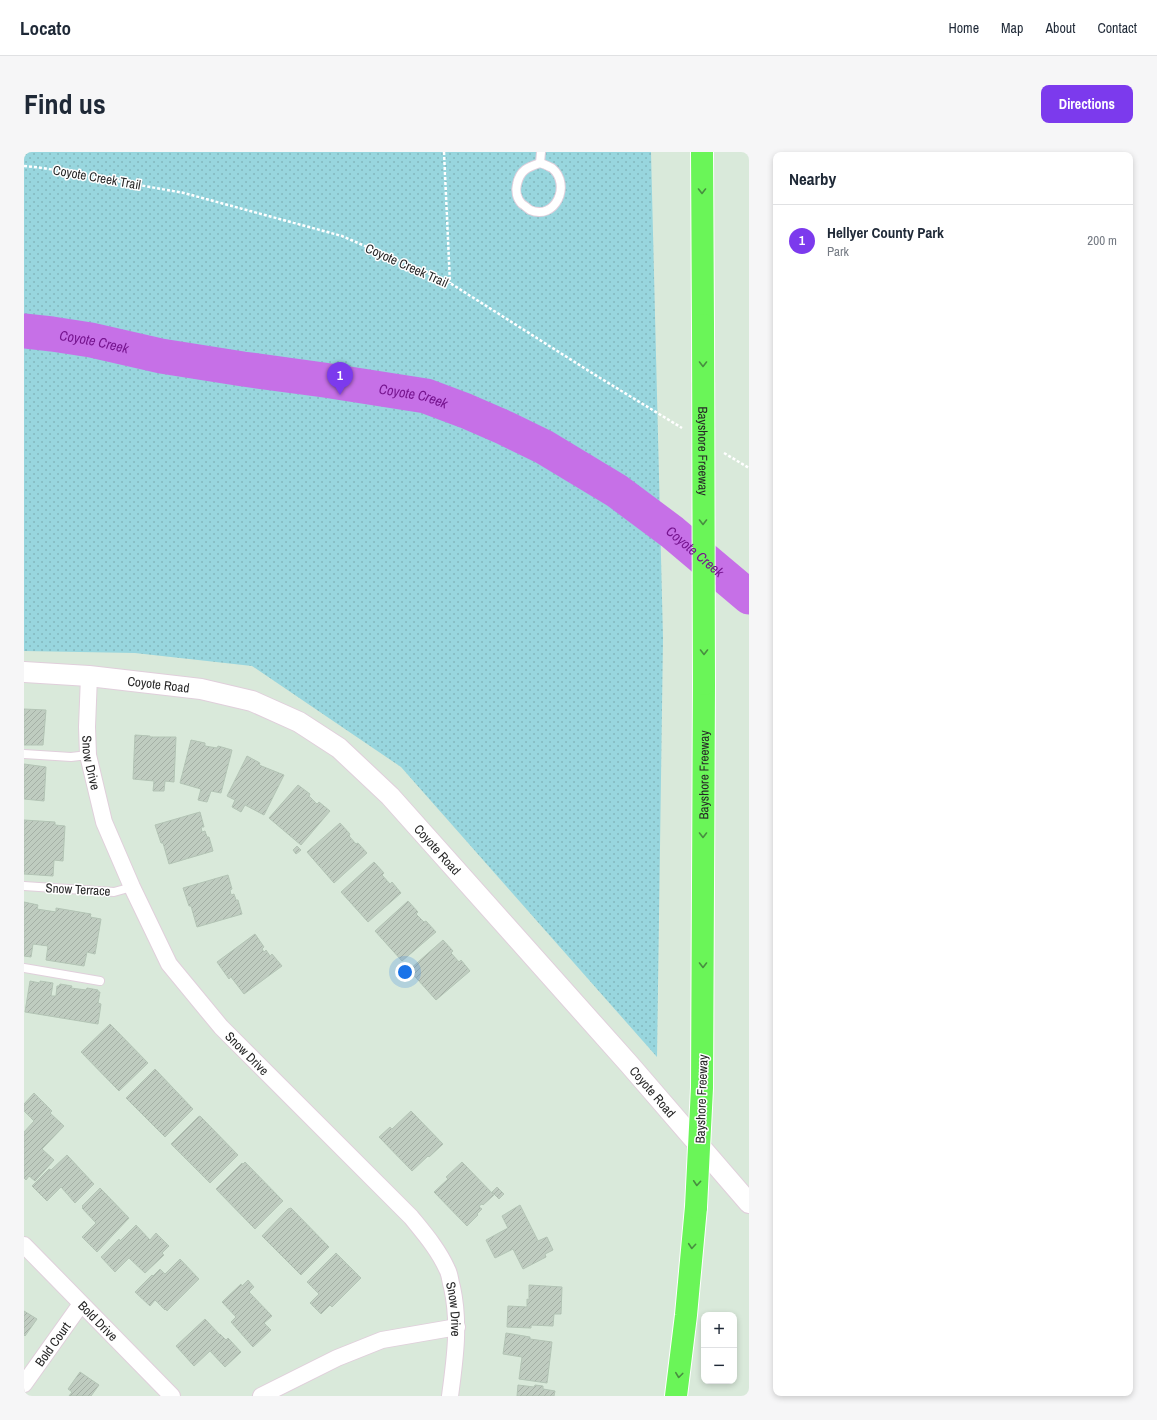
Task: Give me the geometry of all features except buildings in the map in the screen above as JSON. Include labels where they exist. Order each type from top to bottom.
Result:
[{"type":"highway","name":"Bayshore Freeway","points":[[676,1396],[686,1315],[696,1207],[702,1088],[704,684],[702,152]]},
{"type":"street","name":"Coyote Road","points":[[24,672],[89,676],[201,689],[252,701],[299,722],[339,748],[390,796],[629,1064],[749,1203]]},
{"type":"street","name":"Snow Drive","points":[[89,676],[87,727],[88,755],[104,822],[132,887],[169,964],[221,1027],[411,1217],[433,1243],[448,1270],[456,1304],[457,1328],[454,1370],[450,1396]]},
{"type":"street","name":"Bold Drive","points":[[24,1245],[172,1396]]},
{"type":"street","name":"Bold Court","points":[[24,1384],[82,1304]]},
{"type":"street","points":[[261,1396],[337,1358],[382,1340],[457,1328]]},
{"type":"lane","points":[[540,163],[541,152]]},
{"type":"lane","points":[[540,163],[551,167],[561,182],[561,190],[558,200],[550,208],[541,212],[529,210],[520,201],[515,190],[518,178],[526,168],[540,163]]},
{"type":"lane","points":[[24,754],[71,757],[88,755]]},
{"type":"lane","name":"Snow Terrace","points":[[24,886],[114,892],[132,887]]},
{"type":"lane","points":[[24,968],[100,981]]},
{"type":"path","points":[[444,152],[450,283]]},
{"type":"path","name":"Coyote Creek Trail","points":[[24,166],[184,193],[342,236],[450,283],[592,373],[688,431]]},
{"type":"path","points":[[722,451],[749,468]]},
{"type":"shaded area","points":[[24,152],[651,152],[663,638],[657,1057],[401,767],[252,666],[135,653],[24,651]]},
{"type":"waterway","name":"Coyote Creek","points":[[24,331],[91,340],[161,356],[426,396],[466,411],[544,447],[617,491],[672,532],[749,597]]},
{"type":"place","name":"Hellyer County Park","points":[[340,395]]}]
